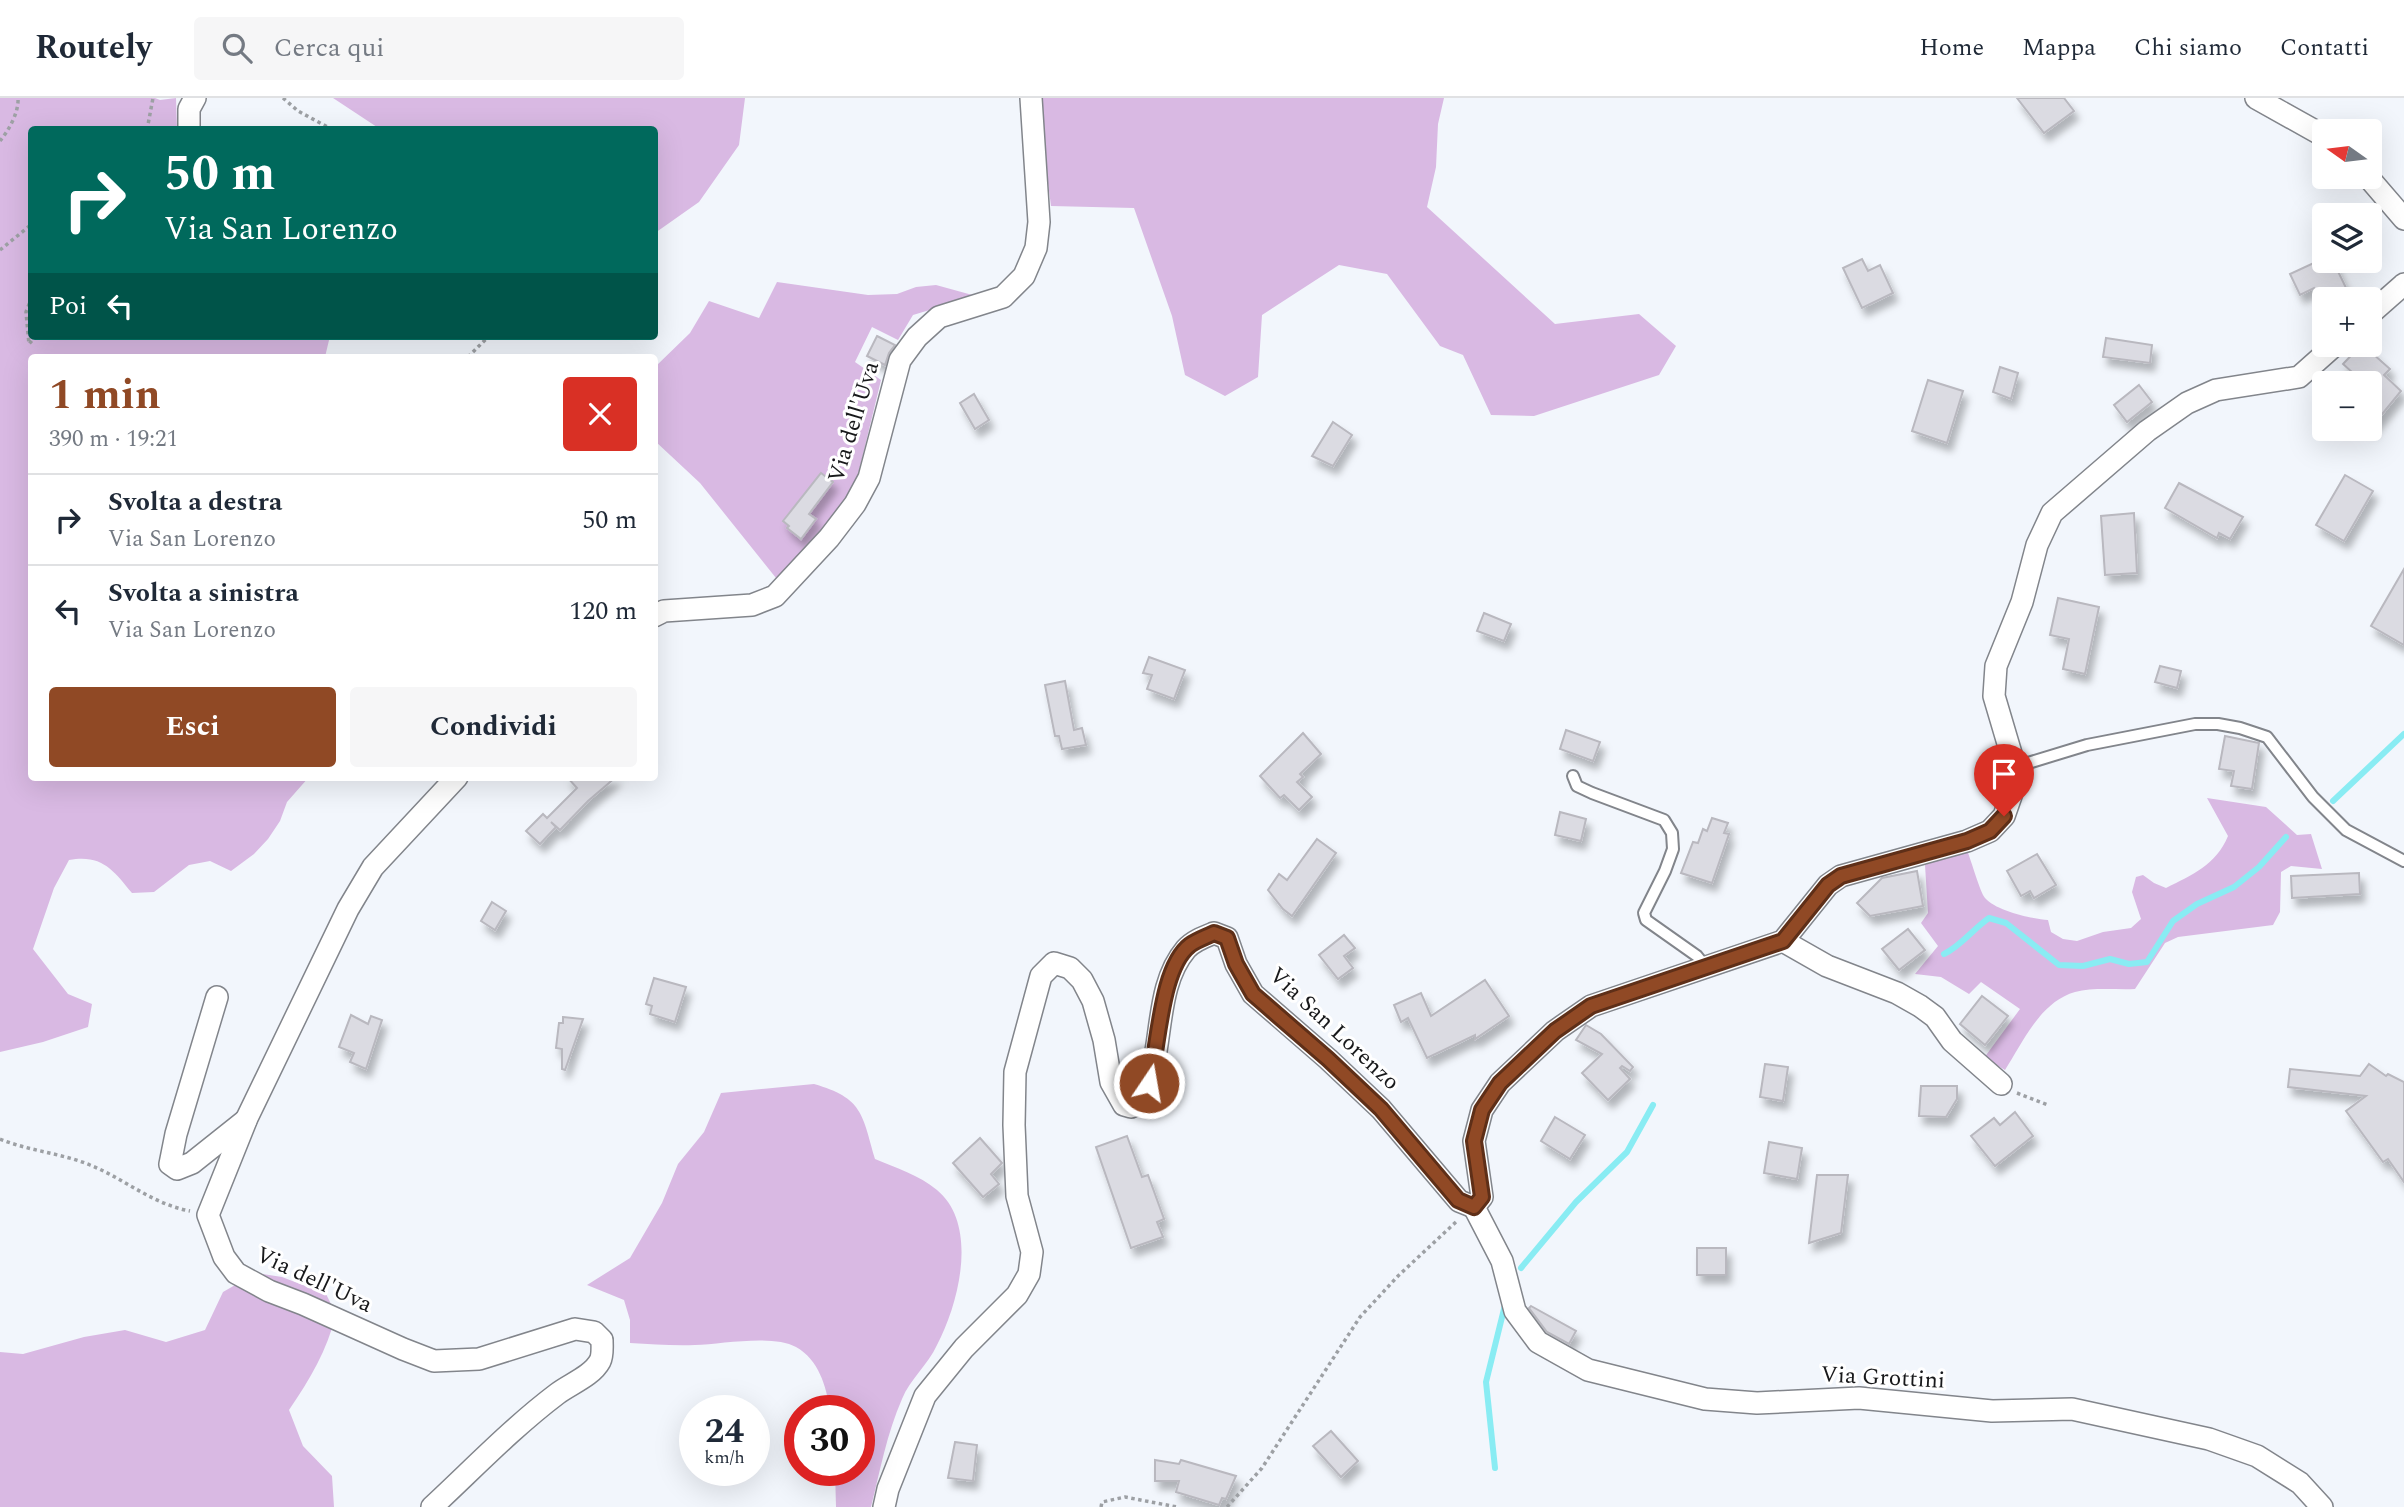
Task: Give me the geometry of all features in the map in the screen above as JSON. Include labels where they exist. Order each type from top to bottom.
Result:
[{"type":"street","points":[[188,126],[189,109],[195,98]]},
{"type":"street","name":"Via dell'Uva","points":[[658,614],[664,611],[752,605],[775,596],[829,538],[860,495],[869,478],[900,360],[917,337],[939,317],[1003,297],[1024,276],[1036,248],[1039,222],[1031,98]]},
{"type":"street","points":[[2256,98],[2312,129]]},
{"type":"street","points":[[2378,189],[2404,219]]},
{"type":"street","points":[[2382,303],[2404,284]]},
{"type":"street","points":[[1474,1207],[1482,1197],[1474,1141],[1482,1110],[1500,1083],[1555,1031],[1591,1006],[1783,941],[1828,885],[1841,876],[1967,841],[1990,831],[2004,816],[2012,793],[2015,766],[1994,696],[1996,666],[2022,602],[2036,545],[2052,513],[2147,431],[2187,403],[2216,390],[2299,377],[2322,357]]},
{"type":"street","points":[[208,1215],[247,1118],[348,909],[373,867],[453,781]]},
{"type":"street","name":"Via San Lorenzo","points":[[884,1507],[888,1489],[925,1396],[964,1348],[1017,1295],[1029,1274],[1032,1252],[1017,1196],[1015,1072],[1041,976],[1054,963],[1070,968],[1088,990],[1104,1040],[1111,1082],[1124,1105],[1131,1107],[1145,1099],[1166,989],[1176,964],[1188,946],[1201,938],[1214,933],[1227,938],[1236,964],[1253,994],[1381,1109],[1458,1200],[1474,1207]]},
{"type":"street","points":[[1783,941],[1827,966],[1897,993],[1920,1006],[1935,1017],[1952,1041],[2001,1084]]},
{"type":"street","points":[[217,997],[176,1134],[170,1164],[177,1169],[192,1163],[247,1118]]},
{"type":"street","name":"Via Grottini","points":[[1474,1207],[1502,1261],[1515,1311],[1538,1342],[1588,1370],[1705,1399],[1756,1403],[1859,1398],[1992,1411],[2072,1409],[2209,1439],[2257,1456],[2300,1483],[2322,1507]]},
{"type":"street","name":"Via dell'Uva","points":[[208,1215],[224,1256],[236,1273],[269,1291],[434,1361],[479,1359],[575,1329],[594,1332],[601,1340],[600,1362],[520,1424],[432,1507]]},
{"type":"lane","points":[[2015,766],[2087,745],[2194,724],[2240,728],[2267,737],[2313,797],[2346,830],[2404,861]]},
{"type":"lane","points":[[1573,776],[1577,786],[1664,820],[1672,833],[1673,849],[1644,913],[1646,920],[1697,956],[1705,966]]},
{"type":"path","points":[[0,141],[8,132],[19,103],[18,98]]},
{"type":"path","points":[[148,126],[153,98]]},
{"type":"path","points":[[283,98],[298,111],[326,126]]},
{"type":"path","points":[[0,250],[28,227]]},
{"type":"path","points":[[28,307],[28,333]]},
{"type":"path","points":[[471,354],[485,340]]},
{"type":"path","points":[[2001,1084],[2048,1105]]},
{"type":"path","points":[[1,1140],[65,1155],[94,1167],[150,1198],[181,1210],[208,1215]]},
{"type":"path","points":[[1227,1507],[1262,1468],[1360,1317],[1407,1267],[1474,1207]]},
{"type":"path","points":[[1101,1507],[1102,1502],[1125,1497],[1177,1507]]},
{"type":"shaded area","points":[[0,98],[176,98],[177,126],[28,126],[28,340],[329,340],[326,354],[28,354],[28,781],[305,781],[287,802],[280,821],[268,839],[254,854],[231,871],[210,861],[189,865],[154,892],[132,893],[106,866],[90,859],[69,860],[54,888],[33,949],[68,994],[92,1004],[88,1027],[43,1042],[0,1052]]},
{"type":"shaded area","points":[[333,98],[745,98],[739,145],[699,202],[658,231],[658,126],[375,126]]},
{"type":"shaded area","points":[[1037,98],[1444,98],[1438,124],[1436,167],[1427,207],[1555,324],[1639,314],[1676,346],[1659,375],[1534,416],[1491,415],[1463,355],[1440,346],[1387,274],[1339,265],[1262,315],[1258,377],[1225,396],[1185,375],[1172,316],[1134,208],[1051,206]]},
{"type":"shaded area","points":[[777,282],[868,295],[897,294],[916,287],[936,285],[976,296],[913,315],[898,340],[872,327],[855,362],[881,380],[857,479],[846,500],[780,583],[700,483],[658,444],[658,364],[690,333],[709,301],[759,318]]},
{"type":"shaded area","points":[[2207,798],[2266,807],[2297,835],[2311,834],[2322,869],[2291,866],[2281,872],[2280,912],[2273,925],[2178,937],[2165,943],[2135,989],[2089,990],[2063,997],[2052,1004],[2034,1024],[2005,1070],[1984,1058],[2020,1009],[1981,982],[1969,994],[1941,977],[1915,974],[1938,946],[1921,923],[1928,913],[1925,865],[1967,850],[1983,895],[1990,903],[2015,914],[2048,920],[2051,932],[2063,939],[2077,941],[2103,932],[2131,928],[2141,919],[2132,892],[2136,877],[2143,875],[2166,888],[2202,868],[2217,855],[2228,836]]},
{"type":"shaded area","points":[[814,1084],[842,1095],[858,1110],[863,1119],[875,1159],[915,1176],[937,1190],[950,1205],[958,1223],[961,1265],[952,1308],[933,1352],[902,1399],[888,1439],[871,1507],[836,1507],[835,1486],[875,1486],[875,1395],[827,1395],[816,1366],[804,1352],[786,1343],[630,1343],[630,1320],[624,1300],[587,1285],[630,1258],[662,1203],[678,1164],[704,1132],[721,1093]]},
{"type":"shaded area","points":[[256,1273],[282,1277],[326,1294],[336,1314],[317,1364],[289,1410],[303,1446],[332,1476],[334,1507],[0,1507],[0,1352],[23,1354],[84,1337],[125,1330],[166,1342],[205,1330],[223,1292]]},
{"type":"building","points":[[2017,98],[2064,98],[2074,111],[2044,133]]},
{"type":"building","points":[[1862,259],[1868,271],[1880,265],[1893,293],[1862,308],[1843,268]]},
{"type":"building","points":[[2312,264],[2312,273],[2339,273],[2346,287],[2312,287],[2300,295],[2290,274]]},
{"type":"building","points":[[877,336],[895,345],[885,365],[867,356]]},
{"type":"building","points":[[2106,338],[2152,345],[2150,363],[2103,357]]},
{"type":"building","points":[[2350,357],[2376,357],[2390,369],[2384,375],[2401,391],[2382,414],[2382,371],[2351,371],[2343,364]]},
{"type":"building","points":[[2000,367],[2018,373],[2011,399],[1993,392]]},
{"type":"building","points":[[1928,380],[1963,391],[1947,443],[1912,431]]},
{"type":"building","points":[[2139,385],[2152,402],[2127,422],[2114,405]]},
{"type":"building","points":[[974,394],[989,420],[975,429],[960,403]]},
{"type":"building","points":[[1333,422],[1352,435],[1333,466],[1312,456]]},
{"type":"building","points":[[821,473],[833,482],[809,514],[816,519],[801,539],[787,528],[789,526],[783,521]]},
{"type":"building","points":[[2345,475],[2373,491],[2344,541],[2316,525]]},
{"type":"building","points":[[2179,483],[2243,517],[2230,539],[2219,533],[2217,538],[2165,508]]},
{"type":"building","points":[[2134,513],[2137,573],[2105,575],[2101,516]]},
{"type":"building","points":[[2404,569],[2404,645],[2371,626]]},
{"type":"building","points":[[2058,598],[2099,607],[2085,674],[2063,669],[2069,639],[2050,635]]},
{"type":"building","points":[[1484,613],[1511,624],[1504,641],[1477,631]]},
{"type":"building","points":[[1149,657],[1185,670],[1174,699],[1147,689],[1152,675],[1143,673]]},
{"type":"building","points":[[2160,666],[2181,671],[2177,688],[2155,682]]},
{"type":"building","points":[[1065,681],[1074,730],[1082,728],[1086,745],[1062,749],[1059,736],[1055,736],[1045,685]]},
{"type":"building","points":[[1566,730],[1600,742],[1593,761],[1560,749]]},
{"type":"building","points":[[1303,733],[1321,754],[1300,774],[1303,777],[1297,782],[1312,797],[1299,810],[1284,795],[1280,798],[1260,776]]},
{"type":"building","points":[[2225,736],[2259,743],[2252,789],[2231,786],[2234,771],[2219,769]]},
{"type":"building","points":[[571,781],[611,781],[560,830],[551,822],[556,827],[540,844],[526,831],[543,814],[547,818],[577,788]]},
{"type":"building","points":[[1560,812],[1586,819],[1581,841],[1555,835]]},
{"type":"building","points":[[1712,818],[1728,823],[1724,833],[1729,834],[1712,883],[1681,873],[1693,842],[1698,843],[1703,829],[1707,831]]},
{"type":"building","points":[[1317,839],[1336,853],[1292,916],[1268,890],[1279,874],[1287,880]]},
{"type":"building","points":[[2037,854],[2056,885],[2034,898],[2030,891],[2021,896],[2007,871]]},
{"type":"building","points":[[1917,871],[1923,906],[1870,916],[1857,903],[1882,878]]},
{"type":"building","points":[[2359,873],[2360,894],[2292,898],[2291,876]]},
{"type":"building","points":[[492,902],[506,911],[495,930],[481,921]]},
{"type":"building","points":[[1908,929],[1925,950],[1899,970],[1882,949]]},
{"type":"building","points":[[1344,935],[1355,948],[1344,956],[1353,968],[1338,979],[1319,955]]},
{"type":"building","points":[[654,978],[686,987],[675,1022],[650,1014],[652,1006],[646,1004]]},
{"type":"building","points":[[1485,980],[1509,1016],[1475,1039],[1475,1035],[1427,1058],[1408,1018],[1401,1022],[1394,1005],[1421,993],[1431,1016]]},
{"type":"building","points":[[1982,996],[2008,1016],[1985,1045],[1960,1024]]},
{"type":"building","points":[[351,1015],[368,1024],[371,1016],[382,1020],[366,1069],[350,1062],[354,1053],[339,1047]]},
{"type":"building","points":[[563,1017],[583,1019],[565,1070],[562,1069],[562,1049],[556,1048],[559,1023],[563,1023]]},
{"type":"building","points":[[1586,1025],[1601,1034],[1633,1067],[1630,1071],[1622,1066],[1620,1068],[1630,1079],[1608,1100],[1582,1073],[1602,1054],[1576,1040]]},
{"type":"building","points":[[1765,1064],[1788,1067],[1783,1101],[1760,1097]]},
{"type":"building","points":[[2369,1064],[2386,1076],[2388,1074],[2404,1082],[2404,1182],[2388,1159],[2383,1162],[2346,1111],[2366,1096],[2288,1087],[2290,1069],[2360,1076]]},
{"type":"building","points":[[1921,1086],[1957,1086],[1957,1099],[1946,1117],[1919,1116]]},
{"type":"building","points":[[2015,1112],[2033,1136],[1995,1166],[1971,1136],[1994,1118],[2000,1125]]},
{"type":"building","points":[[1555,1117],[1585,1135],[1570,1159],[1541,1141]]},
{"type":"building","points":[[1127,1136],[1142,1177],[1148,1175],[1164,1219],[1157,1222],[1163,1237],[1131,1248],[1096,1147]]},
{"type":"building","points":[[980,1138],[1002,1163],[991,1174],[999,1184],[983,1197],[953,1163]]},
{"type":"building","points":[[1769,1142],[1802,1148],[1797,1179],[1764,1173]]},
{"type":"building","points":[[1817,1175],[1848,1175],[1841,1233],[1809,1243]]},
{"type":"building","points":[[1697,1248],[1726,1248],[1726,1275],[1697,1275]]},
{"type":"building","points":[[1531,1306],[1576,1331],[1569,1344],[1547,1332],[1529,1308]]},
{"type":"building","points":[[1331,1431],[1358,1461],[1341,1477],[1313,1446]]},
{"type":"building","points":[[955,1442],[977,1445],[973,1481],[948,1478]]},
{"type":"building","points":[[1155,1460],[1179,1464],[1181,1460],[1236,1476],[1226,1499],[1222,1498],[1219,1505],[1176,1492],[1179,1481],[1155,1481]]},
{"type":"waterway","points":[[2333,801],[2404,734]]},
{"type":"waterway","points":[[1944,954],[1989,918],[2006,923],[2059,965],[2083,966],[2110,959],[2129,964],[2147,962],[2173,921],[2197,904],[2234,887],[2259,867],[2286,837]]},
{"type":"waterway","points":[[1521,1268],[1576,1202],[1627,1152],[1653,1105]]},
{"type":"waterway","points":[[1495,1468],[1486,1382],[1505,1305]]},
{"type":"route","points":[[1149,1083],[1166,989],[1176,964],[1188,946],[1214,933],[1227,938],[1236,964],[1253,994],[1381,1109],[1458,1200],[1474,1207],[1482,1197],[1474,1141],[1482,1110],[1500,1083],[1555,1031],[1591,1006],[1783,941],[1828,885],[1841,876],[1967,841],[1990,831],[2004,816]]}]
